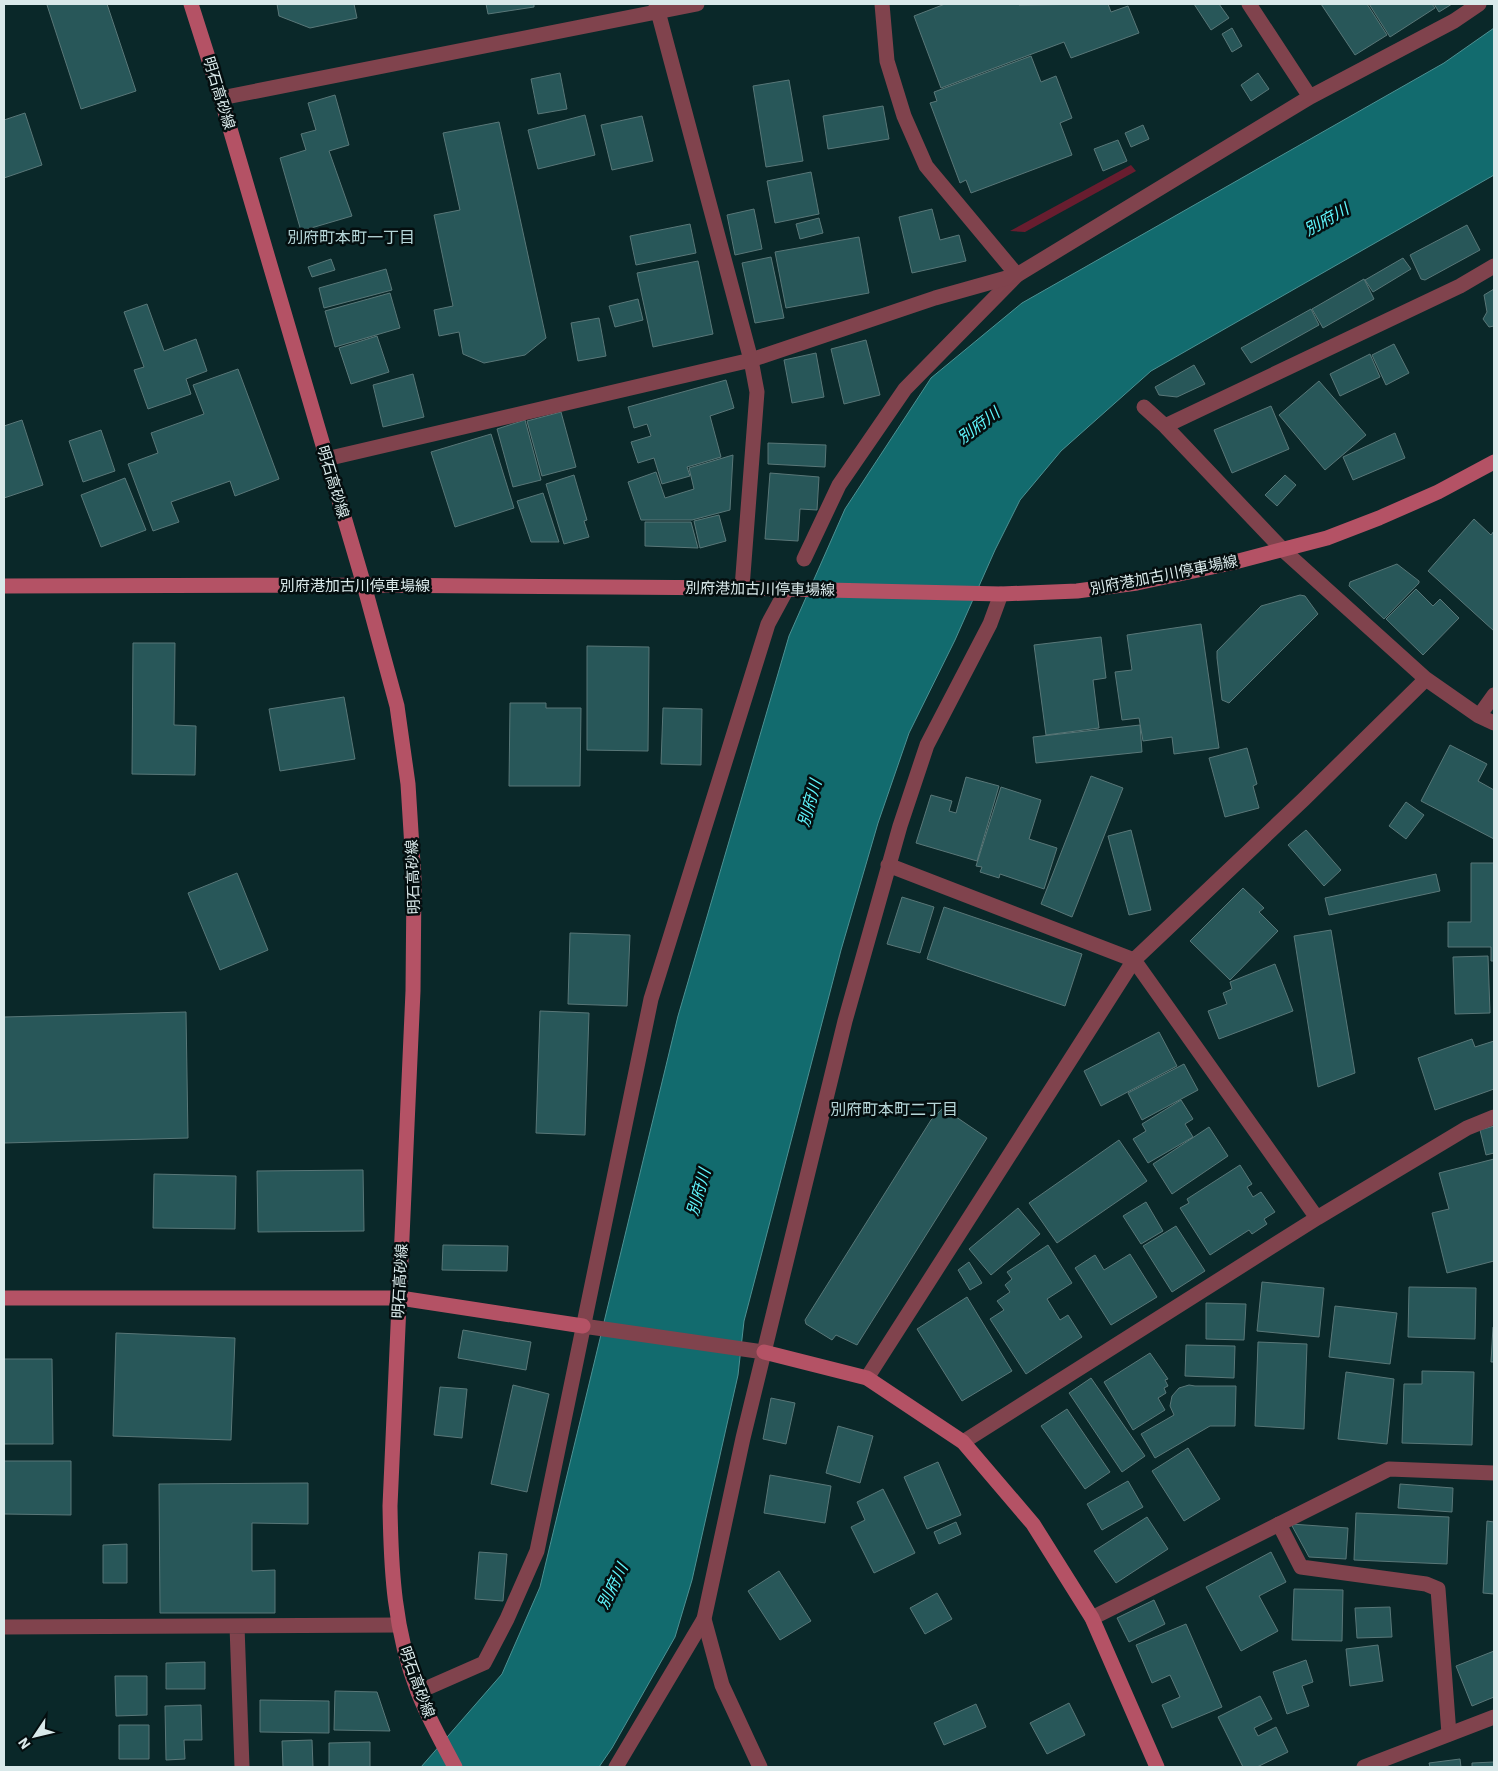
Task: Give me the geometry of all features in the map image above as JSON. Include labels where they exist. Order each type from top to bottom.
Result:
[{"type":"main road","name":"明石高砂線","points":[[191,4],[221,98],[364,585],[397,706],[408,784],[414,880],[413,991],[390,1506],[391,1567],[398,1625],[409,1667],[429,1718],[455,1767]]},
{"type":"main road","name":"別府港加古川停車場線","points":[[4,586],[364,585],[742,588],[1001,594],[1077,591],[1138,583],[1231,563],[1327,538],[1438,492],[1494,462]]},
{"type":"main road","points":[[4,1298],[400,1298],[583,1326]]},
{"type":"main road","points":[[764,1352],[867,1378],[963,1442],[1033,1524],[1092,1618],[1157,1767]]},
{"type":"street","points":[[221,98],[422,59],[657,7],[697,4]]},
{"type":"street","points":[[882,4],[887,61],[904,116],[926,166],[1017,276]]},
{"type":"street","points":[[1249,4],[1310,97]]},
{"type":"street","points":[[804,559],[839,485],[905,389],[1017,276],[1310,97],[1454,21],[1479,4]]},
{"type":"street","points":[[657,7],[751,360],[757,392],[742,588]]},
{"type":"street","points":[[1165,426],[1460,286],[1494,266]]},
{"type":"street","points":[[326,459],[751,360],[935,298],[1017,276]]},
{"type":"street","points":[[1144,407],[1165,426],[1283,550],[1426,679],[1479,716],[1494,724]]},
{"type":"street","points":[[418,1692],[484,1663],[507,1619],[537,1551],[651,999],[768,624],[787,589]]},
{"type":"street","points":[[616,1767],[704,1619],[743,1438],[845,1021],[888,865],[928,745],[990,624],[1001,594]]},
{"type":"street","points":[[867,1378],[1134,960],[1304,799],[1426,679]]},
{"type":"street","points":[[1479,716],[1494,695]]},
{"type":"street","points":[[888,865],[1134,960],[1317,1218]]},
{"type":"street","points":[[963,1442],[1317,1218],[1467,1128],[1494,1117]]},
{"type":"street","points":[[583,1326],[764,1352]]},
{"type":"street","points":[[1092,1618],[1389,1469],[1494,1473]]},
{"type":"street","points":[[1279,1524],[1301,1568],[1426,1584],[1438,1589],[1449,1734]]},
{"type":"street","points":[[704,1619],[722,1685],[760,1767]]},
{"type":"street","points":[[4,1627],[398,1625]]},
{"type":"street","points":[[237,1626],[242,1767]]},
{"type":"street","points":[[1364,1767],[1494,1717]]},
{"type":"shaded area","points":[[1131,165],[1136,171],[1025,232],[1010,231]]},
{"type":"water","name":"別府川","points":[[1494,28],[1494,175],[1151,371],[1061,451],[1020,500],[995,550],[955,640],[909,733],[878,823],[841,950],[744,1321],[738,1375],[692,1580],[675,1637],[612,1748],[599,1767],[421,1767],[502,1674],[540,1587],[678,1016],[789,636],[845,509],[931,378],[1022,303],[1444,63]]},
{"type":"building","points":[[107,4],[136,91],[81,109],[47,5]]},
{"type":"building","points":[[277,4],[354,4],[357,18],[310,28],[279,16]]},
{"type":"building","points":[[486,4],[534,4],[534,7],[488,14]]},
{"type":"building","points":[[945,4],[1108,4],[1111,12],[1128,6],[1139,33],[1071,58],[1064,42],[941,88],[914,16]]},
{"type":"building","points":[[1194,4],[1219,4],[1229,18],[1211,30]]},
{"type":"building","points":[[1321,4],[1367,4],[1387,35],[1355,55]]},
{"type":"building","points":[[1369,4],[1432,4],[1435,8],[1390,37]]},
{"type":"building","points":[[1434,4],[1452,4],[1439,12]]},
{"type":"building","points":[[1232,28],[1242,46],[1232,52],[1222,34]]},
{"type":"building","points":[[1031,56],[1041,82],[1056,76],[1072,118],[1060,123],[1072,155],[971,193],[966,180],[960,183],[930,103],[937,101],[934,92]]},
{"type":"building","points":[[560,73],[567,109],[538,114],[531,79]]},
{"type":"building","points":[[1258,73],[1269,89],[1251,101],[1241,85]]},
{"type":"building","points":[[789,80],[803,161],[766,167],[753,86]]},
{"type":"building","points":[[335,95],[349,145],[329,151],[352,216],[301,231],[280,158],[306,150],[301,134],[316,130],[308,103]]},
{"type":"building","points":[[883,106],[889,139],[828,149],[823,116]]},
{"type":"building","points":[[25,113],[42,165],[4,178],[4,120]]},
{"type":"building","points":[[585,115],[595,155],[538,169],[528,130]]},
{"type":"building","points":[[642,116],[653,161],[612,170],[601,125]]},
{"type":"building","points":[[499,122],[546,338],[525,355],[484,363],[463,354],[459,332],[439,336],[434,310],[453,306],[434,215],[460,210],[443,133]]},
{"type":"building","points":[[1143,125],[1149,139],[1131,147],[1125,133]]},
{"type":"building","points":[[1118,140],[1127,161],[1103,171],[1094,149]]},
{"type":"building","points":[[811,172],[819,214],[775,223],[767,181]]},
{"type":"building","points":[[754,209],[762,249],[735,255],[727,215]]},
{"type":"building","points":[[932,209],[940,240],[959,235],[966,261],[912,273],[899,217]]},
{"type":"building","points":[[819,218],[823,233],[800,239],[796,224]]},
{"type":"building","points":[[690,224],[696,253],[636,265],[630,236]]},
{"type":"building","points":[[1467,225],[1480,250],[1425,280],[1421,279],[1410,255]]},
{"type":"building","points":[[859,237],[869,293],[786,308],[775,252]]},
{"type":"building","points":[[771,257],[784,318],[755,323],[742,263]]},
{"type":"building","points":[[1403,258],[1411,269],[1373,292],[1365,280]]},
{"type":"building","points":[[331,259],[335,270],[312,277],[308,267]]},
{"type":"building","points":[[698,261],[713,334],[653,347],[637,273]]},
{"type":"building","points":[[386,269],[392,290],[324,308],[319,288]]},
{"type":"building","points":[[1364,279],[1374,299],[1323,328],[1312,309]]},
{"type":"building","points":[[1494,289],[1494,326],[1489,327],[1483,319],[1487,312],[1484,295]]},
{"type":"building","points":[[390,293],[400,328],[335,347],[325,311]]},
{"type":"building","points":[[638,299],[643,320],[615,327],[609,306]]},
{"type":"building","points":[[147,304],[164,351],[196,339],[207,371],[186,379],[191,394],[148,409],[134,370],[144,367],[124,312]]},
{"type":"building","points":[[1311,309],[1319,325],[1251,363],[1241,348]]},
{"type":"building","points":[[599,318],[606,356],[578,361],[571,323]]},
{"type":"building","points":[[377,336],[389,372],[351,384],[339,348]]},
{"type":"building","points":[[866,340],[880,395],[844,404],[831,349]]},
{"type":"building","points":[[1394,344],[1409,373],[1386,385],[1372,355]]},
{"type":"building","points":[[816,353],[824,397],[792,403],[784,360]]},
{"type":"building","points":[[1370,354],[1380,377],[1340,396],[1330,374]]},
{"type":"building","points":[[1194,365],[1205,384],[1177,397],[1159,395],[1155,387]]},
{"type":"building","points":[[238,369],[279,479],[235,496],[230,481],[171,502],[179,522],[153,531],[128,464],[158,453],[151,433],[204,414],[193,385]]},
{"type":"building","points":[[413,374],[424,417],[383,427],[373,385]]},
{"type":"building","points":[[726,380],[734,408],[710,416],[721,457],[687,467],[690,476],[662,484],[654,458],[638,463],[631,442],[651,436],[647,424],[634,428],[628,407]]},
{"type":"building","points":[[1319,381],[1366,435],[1325,470],[1279,415]]},
{"type":"building","points":[[1271,406],[1289,449],[1232,473],[1214,430]]},
{"type":"building","points":[[561,412],[576,467],[542,476],[527,421]]},
{"type":"building","points":[[22,420],[43,485],[4,498],[4,426]]},
{"type":"building","points":[[525,420],[541,480],[513,487],[497,429]]},
{"type":"building","points":[[101,430],[115,471],[83,482],[69,441]]},
{"type":"building","points":[[1395,433],[1405,458],[1353,480],[1343,457]]},
{"type":"building","points":[[491,434],[514,508],[455,527],[431,452]]},
{"type":"building","points":[[768,443],[826,445],[825,467],[768,464]]},
{"type":"building","points":[[733,455],[730,510],[692,520],[641,520],[628,482],[656,472],[665,498],[694,489],[689,468]]},
{"type":"building","points":[[770,473],[819,477],[817,510],[800,509],[798,541],[765,539]]},
{"type":"building","points":[[574,475],[587,520],[584,521],[589,537],[564,544],[546,484]]},
{"type":"building","points":[[1285,475],[1296,485],[1277,506],[1265,495]]},
{"type":"building","points":[[125,478],[146,530],[101,547],[81,495]]},
{"type":"building","points":[[543,493],[559,542],[531,542],[517,501]]},
{"type":"building","points":[[719,515],[726,541],[700,548],[694,521]]},
{"type":"building","points":[[1474,519],[1491,535],[1494,531],[1494,631],[1428,571]]},
{"type":"building","points":[[645,522],[691,522],[698,548],[645,546]]},
{"type":"building","points":[[1397,564],[1419,581],[1419,583],[1384,619],[1349,586],[1350,582]]},
{"type":"building","points":[[1416,589],[1433,606],[1440,599],[1459,618],[1423,655],[1386,619]]},
{"type":"building","points":[[1300,595],[1305,596],[1318,614],[1229,703],[1222,700],[1217,651],[1261,606]]},
{"type":"building","points":[[1201,624],[1219,748],[1174,754],[1172,737],[1143,741],[1139,718],[1122,720],[1115,672],[1132,670],[1127,635]]},
{"type":"building","points":[[1101,637],[1106,678],[1093,680],[1099,728],[1046,735],[1034,645]]},
{"type":"building","points":[[133,643],[175,643],[174,725],[196,726],[195,775],[132,774]]},
{"type":"building","points":[[587,646],[649,647],[648,751],[587,750]]},
{"type":"building","points":[[344,697],[355,759],[280,771],[269,709]]},
{"type":"building","points":[[510,703],[546,703],[546,708],[581,708],[580,786],[509,786]]},
{"type":"building","points":[[663,708],[702,709],[701,765],[661,764]]},
{"type":"building","points":[[1140,725],[1142,752],[1036,763],[1033,737]]},
{"type":"building","points":[[1450,745],[1487,764],[1478,781],[1494,790],[1494,839],[1421,801]]},
{"type":"building","points":[[1247,748],[1257,784],[1253,786],[1259,808],[1225,817],[1209,758]]},
{"type":"building","points":[[1091,776],[1123,788],[1072,917],[1041,904]]},
{"type":"building","points":[[966,777],[999,786],[977,861],[916,843],[931,795],[952,801],[949,811],[956,813]]},
{"type":"building","points":[[1001,787],[1041,800],[1029,839],[1057,848],[1044,889],[1000,874],[999,878],[980,872],[982,867],[976,866]]},
{"type":"building","points":[[1406,802],[1424,815],[1406,839],[1389,826]]},
{"type":"building","points":[[1131,830],[1151,910],[1129,915],[1108,836]]},
{"type":"building","points":[[1306,830],[1341,870],[1324,886],[1288,845]]},
{"type":"building","points":[[1471,863],[1494,863],[1494,961],[1491,961],[1491,947],[1448,947],[1448,922],[1471,922]]},
{"type":"building","points":[[237,873],[268,950],[220,970],[188,893]]},
{"type":"building","points":[[1436,874],[1440,891],[1329,915],[1325,898]]},
{"type":"building","points":[[1243,888],[1264,908],[1259,912],[1278,931],[1230,980],[1190,941]]},
{"type":"building","points":[[902,897],[934,907],[920,953],[887,944]]},
{"type":"building","points":[[944,907],[1082,954],[1065,1006],[927,959]]},
{"type":"building","points":[[1331,930],[1355,1073],[1318,1087],[1294,936]]},
{"type":"building","points":[[570,933],[630,935],[627,1006],[568,1004]]},
{"type":"building","points":[[1488,956],[1490,1013],[1455,1014],[1453,957]]},
{"type":"building","points":[[1275,964],[1293,1011],[1219,1039],[1208,1011],[1227,1004],[1223,993],[1232,989],[1230,982]]},
{"type":"building","points":[[540,1011],[589,1013],[585,1135],[536,1133]]},
{"type":"building","points":[[186,1012],[188,1138],[4,1143],[4,1017]]},
{"type":"building","points":[[1159,1032],[1177,1066],[1101,1106],[1084,1071]]},
{"type":"building","points":[[1472,1039],[1475,1047],[1494,1041],[1494,1089],[1435,1110],[1418,1058]]},
{"type":"building","points":[[1184,1064],[1198,1090],[1142,1120],[1128,1093]]},
{"type":"building","points":[[1181,1100],[1193,1119],[1185,1124],[1193,1137],[1148,1163],[1133,1139],[1146,1131],[1142,1124]]},
{"type":"building","points":[[943,1108],[987,1138],[857,1345],[836,1335],[832,1340],[806,1324],[805,1320],[931,1120]]},
{"type":"building","points":[[1494,1126],[1494,1153],[1486,1155],[1480,1130]]},
{"type":"building","points":[[1209,1127],[1228,1156],[1172,1194],[1153,1164]]},
{"type":"building","points":[[1119,1140],[1147,1181],[1057,1243],[1029,1203]]},
{"type":"building","points":[[1494,1159],[1494,1261],[1447,1273],[1432,1213],[1449,1209],[1439,1173]]},
{"type":"building","points":[[1240,1165],[1252,1184],[1247,1187],[1253,1197],[1261,1192],[1275,1212],[1264,1219],[1267,1224],[1252,1234],[1249,1230],[1210,1255],[1180,1208],[1189,1203],[1187,1199]]},
{"type":"building","points":[[363,1170],[364,1231],[258,1232],[257,1171]]},
{"type":"building","points":[[154,1174],[236,1176],[235,1229],[153,1228]]},
{"type":"building","points":[[1146,1202],[1163,1231],[1141,1244],[1123,1216]]},
{"type":"building","points":[[1018,1208],[1040,1234],[991,1275],[969,1249]]},
{"type":"building","points":[[1176,1226],[1205,1271],[1172,1292],[1143,1246]]},
{"type":"building","points":[[443,1245],[508,1246],[507,1271],[442,1270]]},
{"type":"building","points":[[1048,1245],[1072,1283],[1047,1299],[1060,1320],[1068,1315],[1082,1337],[1026,1374],[990,1319],[1004,1310],[997,1301],[1010,1292],[1005,1285],[1012,1279],[1007,1272]]},
{"type":"building","points":[[1130,1254],[1157,1297],[1111,1325],[1075,1268],[1095,1255],[1104,1270]]},
{"type":"building","points":[[969,1262],[982,1283],[970,1290],[958,1270]]},
{"type":"building","points":[[1262,1282],[1324,1288],[1319,1337],[1257,1331]]},
{"type":"building","points":[[1409,1287],[1476,1288],[1475,1339],[1408,1337]]},
{"type":"building","points":[[967,1297],[1012,1371],[962,1401],[917,1329]]},
{"type":"building","points":[[1206,1303],[1246,1304],[1244,1340],[1206,1339]]},
{"type":"building","points":[[1335,1306],[1397,1313],[1390,1364],[1329,1357]]},
{"type":"building","points":[[1493,1327],[1494,1362],[1491,1362]]},
{"type":"building","points":[[463,1330],[531,1342],[526,1370],[458,1358]]},
{"type":"building","points":[[116,1333],[235,1338],[231,1440],[113,1436]]},
{"type":"building","points":[[1258,1342],[1307,1344],[1304,1429],[1255,1426]]},
{"type":"building","points":[[1186,1345],[1235,1346],[1234,1378],[1185,1376]]},
{"type":"building","points":[[1150,1353],[1168,1379],[1165,1380],[1168,1386],[1164,1388],[1166,1393],[1158,1398],[1165,1410],[1133,1430],[1104,1382]]},
{"type":"building","points":[[4,1359],[52,1359],[53,1444],[4,1444]]},
{"type":"building","points":[[1422,1371],[1474,1372],[1472,1445],[1402,1443],[1404,1384],[1422,1384]]},
{"type":"building","points":[[1346,1372],[1394,1379],[1387,1444],[1338,1439]]},
{"type":"building","points":[[1091,1378],[1145,1456],[1122,1472],[1069,1393]]},
{"type":"building","points":[[513,1385],[549,1394],[527,1492],[491,1484]]},
{"type":"building","points":[[1189,1385],[1236,1386],[1235,1426],[1210,1426],[1155,1458],[1141,1434],[1174,1415],[1170,1406],[1172,1396],[1179,1388]]},
{"type":"building","points":[[440,1387],[467,1389],[462,1438],[434,1435]]},
{"type":"building","points":[[771,1398],[795,1403],[786,1444],[763,1439]]},
{"type":"building","points":[[1067,1409],[1110,1472],[1085,1489],[1041,1426]]},
{"type":"building","points":[[838,1426],[873,1436],[860,1483],[826,1473]]},
{"type":"building","points":[[1188,1448],[1220,1499],[1184,1521],[1152,1471]]},
{"type":"building","points":[[4,1461],[71,1461],[71,1515],[4,1514]]},
{"type":"building","points":[[938,1462],[961,1515],[927,1529],[904,1477]]},
{"type":"building","points":[[770,1475],[831,1486],[825,1523],[764,1513]]},
{"type":"building","points":[[1128,1481],[1143,1507],[1102,1530],[1087,1504]]},
{"type":"building","points":[[308,1483],[308,1524],[252,1523],[252,1571],[275,1570],[275,1613],[160,1613],[159,1484]]},
{"type":"building","points":[[1400,1484],[1453,1488],[1452,1512],[1398,1508]]},
{"type":"building","points":[[883,1489],[915,1553],[874,1573],[851,1527],[865,1520],[857,1502]]},
{"type":"building","points":[[1356,1513],[1449,1517],[1447,1564],[1354,1560]]},
{"type":"building","points":[[1147,1517],[1168,1549],[1116,1583],[1094,1551]]},
{"type":"building","points":[[1487,1521],[1494,1522],[1494,1594],[1483,1593]]},
{"type":"building","points":[[956,1522],[961,1534],[939,1544],[934,1532]]},
{"type":"building","points":[[1291,1524],[1348,1528],[1346,1559],[1309,1557]]},
{"type":"building","points":[[127,1544],[127,1583],[103,1583],[103,1545]]},
{"type":"building","points":[[479,1552],[507,1554],[503,1601],[475,1599]]},
{"type":"building","points":[[1271,1552],[1286,1582],[1259,1596],[1278,1631],[1241,1651],[1206,1587]]},
{"type":"building","points":[[779,1571],[811,1621],[780,1640],[748,1591]]},
{"type":"building","points":[[1294,1589],[1343,1590],[1342,1641],[1292,1640]]},
{"type":"building","points":[[937,1593],[952,1619],[925,1634],[910,1608]]},
{"type":"building","points":[[1154,1600],[1165,1624],[1129,1642],[1117,1618]]},
{"type":"building","points":[[1390,1607],[1392,1637],[1357,1638],[1355,1608]]},
{"type":"building","points":[[1186,1624],[1222,1707],[1172,1728],[1162,1705],[1180,1697],[1170,1675],[1152,1683],[1136,1645]]},
{"type":"building","points":[[1378,1645],[1383,1681],[1350,1686],[1346,1649]]},
{"type":"building","points":[[1494,1651],[1494,1697],[1472,1706],[1456,1666]]},
{"type":"building","points":[[1306,1660],[1313,1682],[1302,1686],[1309,1706],[1287,1714],[1273,1672]]},
{"type":"building","points":[[205,1662],[205,1689],[166,1689],[166,1663]]},
{"type":"building","points":[[115,1676],[147,1676],[147,1715],[116,1716]]},
{"type":"building","points":[[335,1691],[377,1692],[390,1731],[334,1730]]},
{"type":"building","points":[[1260,1696],[1272,1719],[1254,1728],[1258,1736],[1276,1727],[1288,1752],[1257,1767],[1243,1767],[1218,1717]]},
{"type":"building","points":[[260,1700],[329,1701],[329,1733],[260,1732]]},
{"type":"building","points":[[1069,1703],[1085,1735],[1047,1754],[1030,1723]]},
{"type":"building","points":[[976,1704],[986,1727],[944,1745],[934,1723]]},
{"type":"building","points":[[201,1705],[202,1740],[184,1740],[185,1759],[166,1760],[165,1706]]},
{"type":"building","points":[[119,1725],[149,1725],[149,1759],[119,1759]]},
{"type":"building","points":[[312,1740],[313,1767],[283,1767],[282,1741]]},
{"type":"building","points":[[370,1742],[370,1767],[329,1767],[329,1743]]},
{"type":"building","points":[[1460,1759],[1461,1767],[1430,1767],[1429,1763]]},
{"type":"building","points":[[1494,1762],[1494,1767],[1472,1767],[1472,1763]]},
{"type":"district","name":"別府町本町一丁目","points":[[351,237]]},
{"type":"district","name":"別府町本町二丁目","points":[[894,1109]]}]
